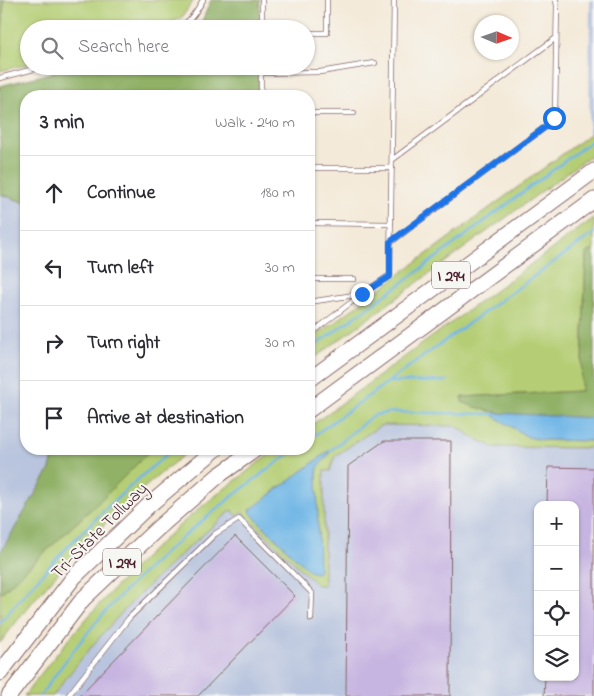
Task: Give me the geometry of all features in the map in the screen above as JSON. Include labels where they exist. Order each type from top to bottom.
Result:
[{"type":"highway","name":"I 294","points":[[315,376],[594,171]]},
{"type":"highway","name":"I 294","points":[[315,406],[594,200]]},
{"type":"highway","name":"Tri-State Tollway","points":[[0,673],[74,577],[148,506],[209,455]]},
{"type":"highway","name":"I 294","points":[[9,696],[83,599],[157,529],[218,476],[248,455]]},
{"type":"lane","points":[[189,20],[203,0]]},
{"type":"lane","points":[[262,0],[262,20]]},
{"type":"lane","points":[[315,33],[327,33],[327,0]]},
{"type":"lane","points":[[315,330],[362,294],[390,276],[394,0]]},
{"type":"lane","points":[[390,242],[552,122],[555,112],[556,0]]},
{"type":"lane","points":[[392,160],[556,38]]},
{"type":"lane","points":[[315,72],[375,63]]},
{"type":"lane","points":[[0,78],[20,73]]},
{"type":"lane","points":[[261,75],[261,90]]},
{"type":"lane","points":[[315,113],[354,113]]},
{"type":"lane","points":[[315,168],[392,168]]},
{"type":"lane","points":[[315,223],[391,224]]},
{"type":"lane","points":[[315,279],[354,280]]},
{"type":"lane","points":[[315,301],[362,294]]},
{"type":"lane","points":[[68,696],[129,618],[215,534],[239,519],[312,593],[311,619]]},
{"type":"shaded area","points":[[590,0],[594,0],[594,131],[589,135]]},
{"type":"shaded area","points":[[0,194],[20,201],[20,455],[54,455],[50,469],[0,553]]},
{"type":"shaded area","points":[[383,425],[456,426],[474,438],[511,448],[511,446],[594,448],[594,696],[53,696],[95,642],[126,608],[188,547],[232,510],[241,512],[317,585],[323,585],[324,471],[330,471],[335,456]]},
{"type":"green space","points":[[0,0],[4,0],[1,58],[0,58]]},
{"type":"green space","points":[[4,0],[194,0],[182,17],[176,20],[20,20],[20,66],[0,71]]},
{"type":"green space","points":[[211,0],[260,0],[259,20],[202,20]]},
{"type":"green space","points":[[43,75],[259,75],[258,90],[20,90],[20,201],[0,194],[0,86]]},
{"type":"green space","points":[[594,131],[594,153],[315,358],[315,337]]},
{"type":"green space","points":[[594,218],[594,249],[586,254],[581,391],[462,397],[497,413],[494,414],[495,416],[528,437],[544,440],[594,441],[594,448],[493,447],[474,438],[456,426],[383,425],[378,427],[335,456],[330,471],[324,471],[324,585],[317,585],[242,512],[237,516],[232,510],[136,597],[93,645],[53,696],[24,696],[72,636],[123,579],[150,552],[208,501],[269,455],[315,455],[315,423]],"holes":[[[328,451],[318,467],[309,571],[251,513],[278,488],[291,481]]]},
{"type":"green space","points":[[594,249],[594,418],[510,414],[478,408],[462,402],[462,397],[581,391],[586,254]]},
{"type":"green space","points":[[54,455],[146,455],[102,499],[0,594],[0,553],[50,469]]},
{"type":"green space","points":[[146,455],[183,455],[164,470],[89,540],[43,590],[0,643],[0,594],[102,499]]},
{"type":"water","points":[[497,413],[594,418],[594,441],[544,440],[528,437],[494,416]]},
{"type":"water","points":[[329,451],[329,454],[317,471],[319,568],[318,572],[315,573],[309,571],[256,519],[250,510]]},
{"type":"building","points":[[384,441],[451,441],[450,696],[346,696],[348,466]]},
{"type":"building","points":[[548,467],[594,468],[594,696],[544,696],[545,681],[579,681],[579,501],[547,501]]},
{"type":"building","points":[[235,536],[295,596],[198,696],[79,696]]},
{"type":"waterway","points":[[315,346],[409,278],[594,139]]},
{"type":"waterway","points":[[315,435],[594,233]]},
{"type":"waterway","points":[[388,382],[447,381]]},
{"type":"waterway","points":[[330,451],[375,415],[393,412],[494,414]]},
{"type":"waterway","points":[[0,623],[40,576],[82,532],[166,455]]},
{"type":"waterway","points":[[40,696],[87,633],[107,609],[139,577],[204,519],[288,455]]},
{"type":"route","points":[[362,294],[390,276],[390,242],[552,122],[554,118]]}]
